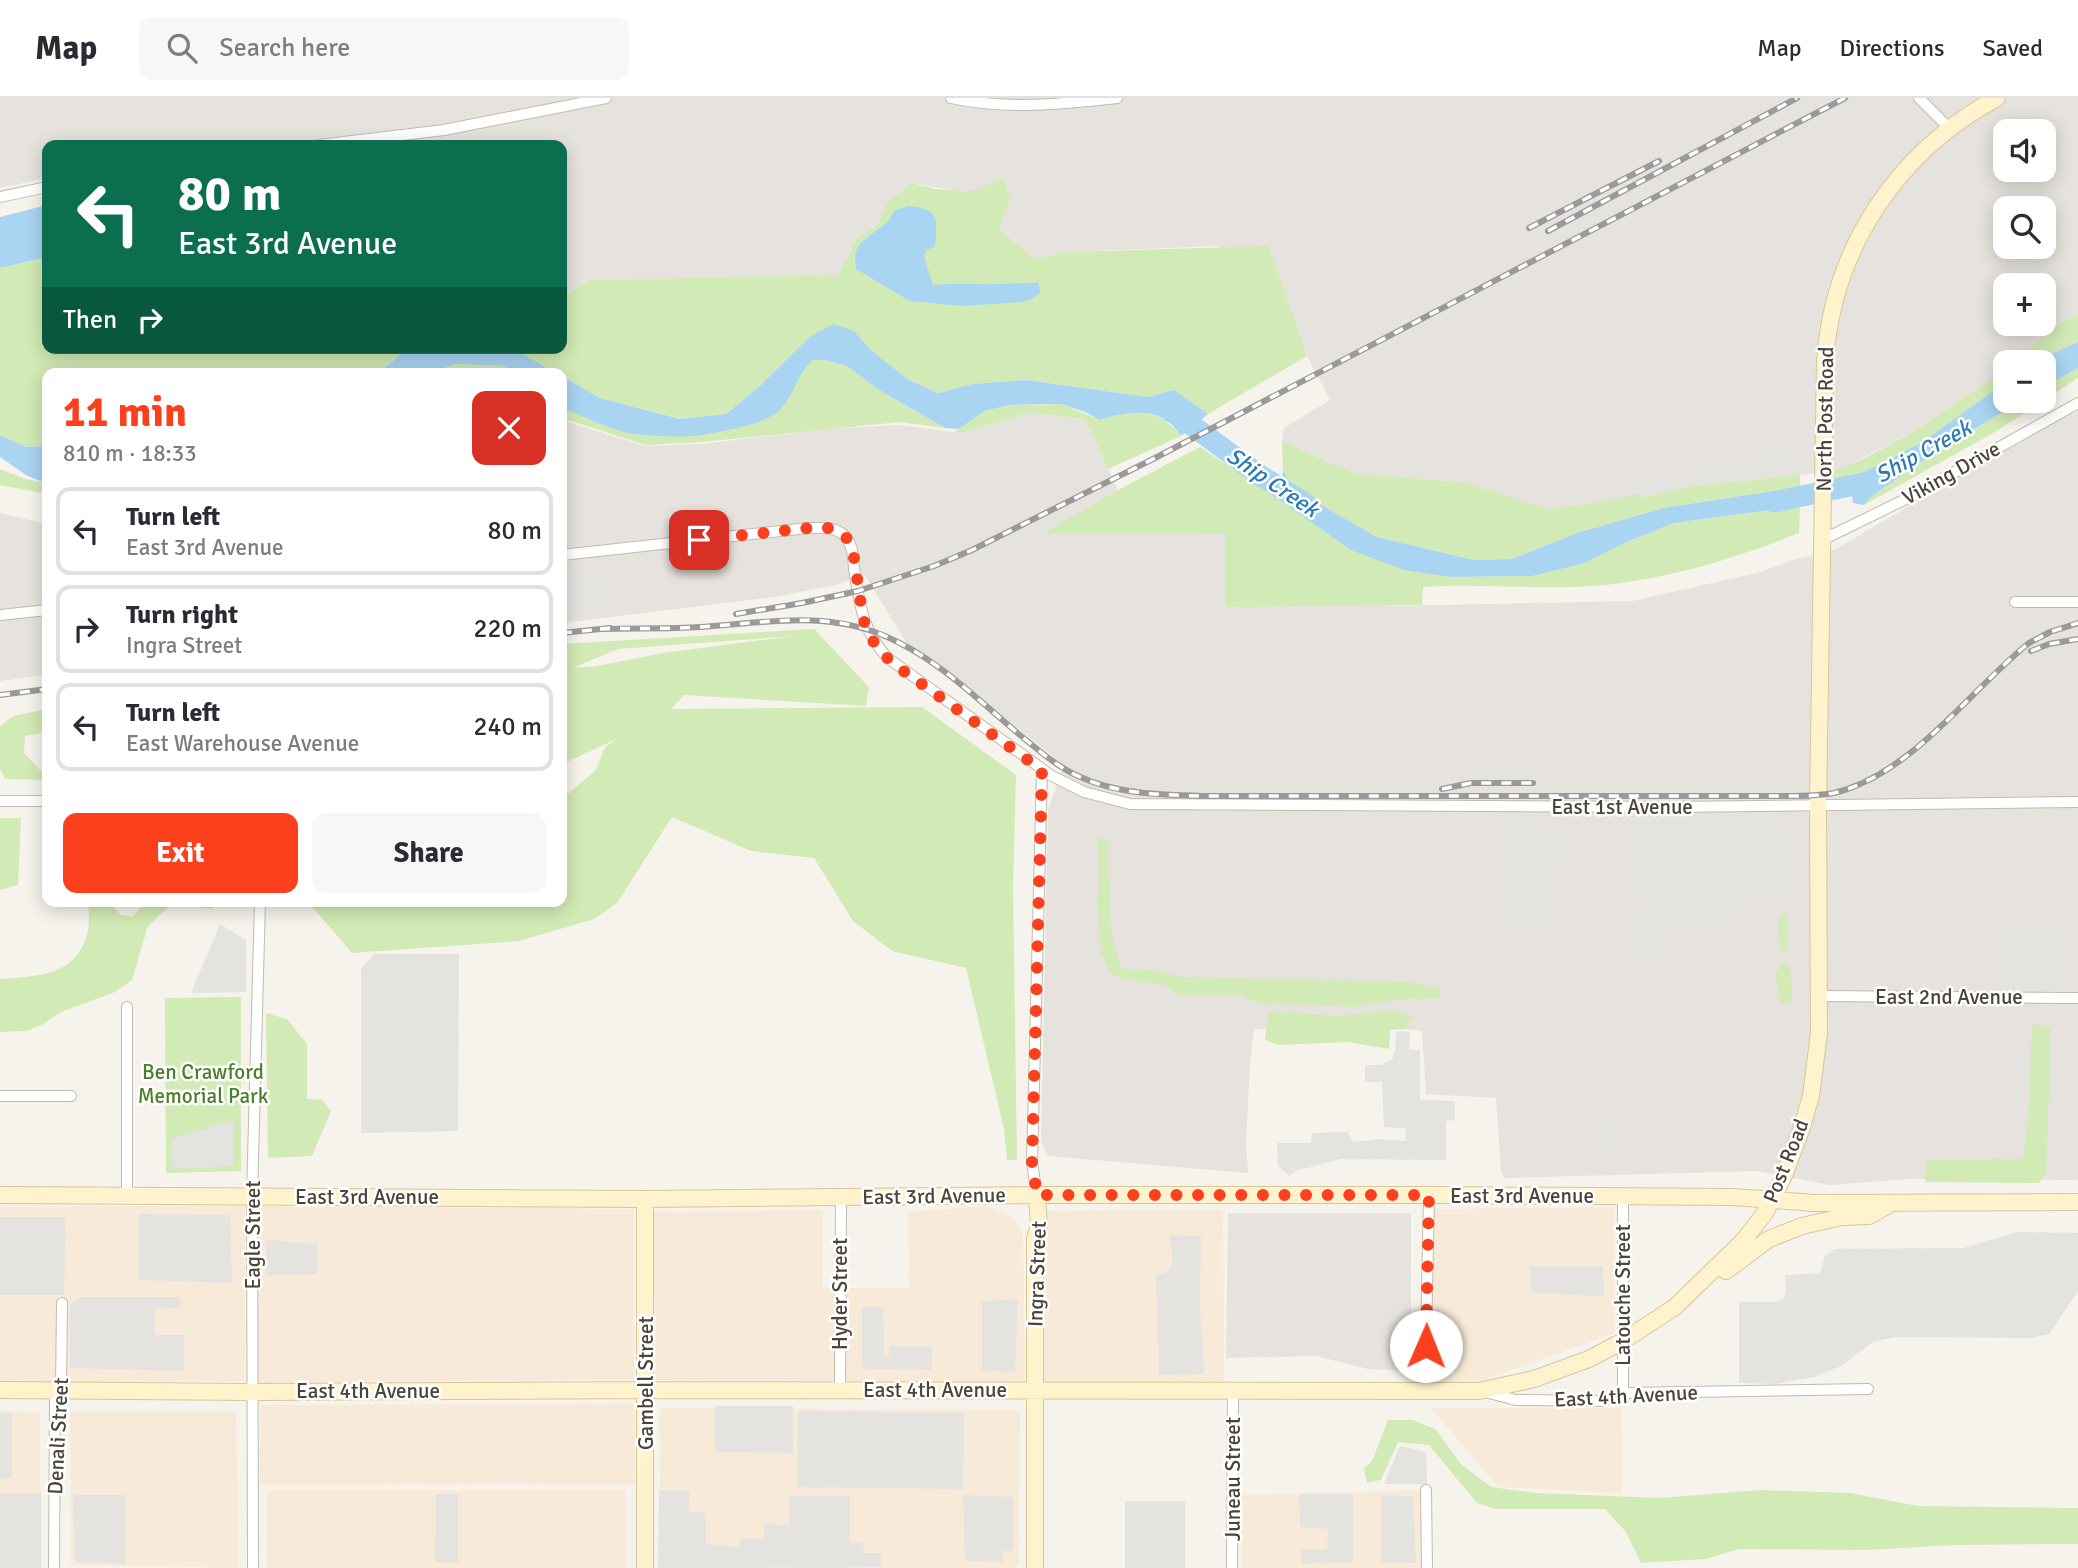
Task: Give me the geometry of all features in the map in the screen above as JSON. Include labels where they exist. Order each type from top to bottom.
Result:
[{"type":"main road","name":"North Post Road","points":[[1818,807],[1826,341],[1839,282],[1850,254],[1877,205],[1900,177],[1949,128],[1970,112],[1997,98]]},
{"type":"main road","name":"Post Road","points":[[1479,1391],[1534,1379],[1589,1359],[1623,1341],[1675,1307],[1743,1241],[1773,1199],[1801,1130],[1817,1062],[1820,996],[1818,807]]},
{"type":"main road","name":"East 3rd Avenue","points":[[0,1195],[645,1199],[987,1195],[1429,1195],[1773,1199],[1814,1203],[2078,1202]]},
{"type":"main road","points":[[987,1195],[1001,1203],[1020,1205],[1027,1209],[1035,1238]]},
{"type":"main road","name":"Ingra Street","points":[[1035,1568],[1037,1195]]},
{"type":"main road","name":"Gambell Street","points":[[645,1199],[645,1568]]},
{"type":"main road","points":[[1623,1341],[1676,1312],[1750,1251],[1769,1239],[1802,1226],[1842,1217],[1869,1216],[1893,1203]]},
{"type":"main road","name":"East 4th Avenue","points":[[0,1390],[1479,1391]]},
{"type":"street","points":[[361,140],[444,130],[606,98]]},
{"type":"street","points":[[951,98],[972,103],[1048,105],[1117,98]]},
{"type":"street","points":[[1919,98],[1949,128]]},
{"type":"street","points":[[0,197],[42,188]]},
{"type":"street","name":"Viking Drive","points":[[1822,540],[1914,495],[2078,402]]},
{"type":"street","name":"East 1st Avenue","points":[[567,554],[808,528],[838,531],[850,543],[863,618],[880,651],[898,667],[1042,770],[1067,784],[1102,798],[1130,804],[1818,807],[2078,802]]},
{"type":"street","points":[[2015,602],[2078,602]]},
{"type":"street","points":[[0,615],[42,611]]},
{"type":"street","name":"Ingra Street","points":[[1037,1195],[1032,1163],[1042,770]]},
{"type":"street","points":[[0,802],[42,802]]},
{"type":"street","name":"Eagle Street","points":[[253,1568],[252,1196],[260,907]]},
{"type":"street","name":"East 2nd Avenue","points":[[1820,996],[2078,998]]},
{"type":"street","points":[[127,1007],[127,1195]]},
{"type":"street","points":[[0,1096],[71,1096]]},
{"type":"street","points":[[1425,1390],[1429,1195]]},
{"type":"street","name":"Latouche Street","points":[[1623,1196],[1623,1393]]},
{"type":"street","name":"Hyder Street","points":[[840,1390],[841,1198]]},
{"type":"street","name":"Denali Street","points":[[54,1568],[55,1401],[61,1390],[62,1303]]},
{"type":"street","name":"East 4th Avenue","points":[[1479,1391],[1516,1401],[1604,1401],[1623,1393],[1867,1389]]},
{"type":"street","name":"Juneau Street","points":[[1232,1568],[1233,1391]]},
{"type":"street","points":[[1426,1490],[1427,1568]]},
{"type":"shaded area","points":[[0,98],[2078,98],[2078,315],[2056,326],[2056,273],[1993,273],[1993,336],[2044,336],[2028,350],[1993,350],[1993,379],[1911,433],[1837,471],[1664,489],[1549,509],[1464,482],[1356,474],[1282,441],[1284,428],[1330,400],[1307,356],[1217,246],[1068,252],[1035,259],[999,229],[1010,201],[912,183],[889,200],[878,226],[857,238],[839,275],[589,280],[567,294],[567,140],[42,140],[42,179],[0,188]]},
{"type":"shaded area","points":[[2078,411],[2078,1180],[1909,1179],[1830,1185],[1756,1171],[1504,1178],[1501,1170],[1496,1098],[1426,1094],[1422,1031],[1388,1027],[1254,1029],[1246,1144],[1248,1173],[1048,1156],[1041,1141],[1048,810],[1064,765],[951,675],[907,644],[865,575],[835,585],[774,597],[567,622],[567,422],[644,446],[701,444],[827,429],[899,425],[961,433],[1029,413],[1085,419],[1118,490],[1046,533],[1225,534],[1389,606],[1632,601],[1757,573],[1836,549],[2023,439]]},
{"type":"shaded area","points":[[1791,451],[1797,462],[1640,498],[1636,483]]},
{"type":"shaded area","points":[[0,513],[42,523],[42,676],[0,681]]},
{"type":"shaded area","points":[[611,573],[615,608],[567,613],[567,577]]},
{"type":"shaded area","points":[[1633,820],[1776,820],[1791,832],[1789,888],[1771,898],[1735,898],[1735,926],[1670,926],[1669,930],[1659,930],[1659,964],[1635,963],[1632,914],[1649,914],[1657,893],[1634,893]]},
{"type":"shaded area","points":[[1497,824],[1549,824],[1549,835],[1561,835],[1561,861],[1548,861],[1548,924],[1503,922]]},
{"type":"shaded area","points":[[220,924],[246,940],[246,992],[191,993]]},
{"type":"shaded area","points":[[1995,929],[2068,930],[2071,993],[1997,993]]},
{"type":"shaded area","points":[[374,954],[459,954],[458,1131],[361,1133],[361,969]]},
{"type":"shaded area","points":[[1396,1031],[1410,1032],[1409,1050],[1420,1050],[1420,1100],[1455,1101],[1455,1120],[1446,1121],[1446,1160],[1340,1159],[1296,1171],[1289,1176],[1278,1166],[1277,1143],[1311,1143],[1312,1133],[1348,1132],[1353,1142],[1379,1139],[1406,1141],[1405,1128],[1384,1127],[1382,1082],[1365,1082],[1365,1065],[1382,1065],[1392,1059]]},
{"type":"shaded area","points":[[1598,1119],[1609,1119],[1609,1153],[1598,1153]]},
{"type":"shaded area","points":[[233,1120],[233,1166],[172,1169],[171,1139]]},
{"type":"shaded area","points":[[245,1205],[245,1381],[0,1383],[0,1207]]},
{"type":"shaded area","points":[[258,1206],[634,1209],[634,1379],[258,1383]]},
{"type":"shaded area","points":[[985,1206],[1015,1218],[1023,1234],[1025,1381],[656,1380],[652,1212],[823,1210],[823,1288],[909,1288],[908,1212]]},
{"type":"shaded area","points":[[1614,1207],[1615,1333],[1477,1382],[1433,1382],[1434,1209]]},
{"type":"shaded area","points":[[1223,1210],[1224,1381],[1042,1382],[1044,1211]]},
{"type":"shaded area","points":[[1228,1213],[1411,1213],[1411,1371],[1368,1369],[1316,1356],[1226,1358]]},
{"type":"shaded area","points":[[139,1214],[230,1215],[232,1283],[139,1280]]},
{"type":"shaded area","points":[[0,1217],[66,1217],[64,1295],[0,1295]]},
{"type":"shaded area","points":[[2017,1232],[2078,1233],[2078,1291],[2049,1334],[2031,1338],[1898,1337],[1874,1341],[1841,1366],[1814,1377],[1775,1384],[1739,1383],[1739,1302],[1778,1302],[1784,1298],[1786,1292],[1785,1275],[1820,1273],[1825,1256],[1835,1249],[1963,1248]]},
{"type":"shaded area","points":[[1169,1235],[1201,1236],[1200,1307],[1204,1374],[1159,1375],[1156,1275],[1168,1272],[1173,1262]]},
{"type":"shaded area","points":[[266,1240],[317,1244],[317,1274],[266,1275]]},
{"type":"shaded area","points":[[1530,1266],[1603,1266],[1604,1296],[1531,1293]]},
{"type":"shaded area","points":[[80,1297],[181,1297],[180,1308],[155,1309],[155,1335],[184,1335],[184,1371],[70,1368],[70,1305]]},
{"type":"shaded area","points":[[1018,1299],[1015,1372],[982,1371],[982,1301]]},
{"type":"shaded area","points":[[862,1307],[883,1307],[884,1357],[889,1357],[889,1346],[932,1346],[932,1370],[862,1367]]},
{"type":"shaded area","points":[[634,1404],[635,1484],[259,1485],[260,1405]]},
{"type":"shaded area","points":[[715,1406],[793,1406],[793,1453],[715,1452]]},
{"type":"shaded area","points":[[662,1408],[1020,1410],[1019,1565],[1015,1568],[661,1568],[659,1412]]},
{"type":"shaded area","points":[[1431,1408],[1621,1408],[1622,1493],[1498,1487]]},
{"type":"shaded area","points":[[0,1411],[40,1413],[41,1568],[0,1568]]},
{"type":"shaded area","points":[[798,1411],[964,1413],[963,1489],[797,1487]]},
{"type":"shaded area","points":[[70,1412],[236,1412],[239,1568],[71,1565]]},
{"type":"shaded area","points":[[0,1413],[12,1413],[12,1478],[0,1479]]},
{"type":"shaded area","points":[[1400,1446],[1426,1452],[1427,1484],[1384,1484]]},
{"type":"shaded area","points":[[267,1490],[626,1490],[626,1568],[267,1568]]},
{"type":"shaded area","points":[[659,1490],[690,1490],[689,1512],[706,1513],[706,1544],[740,1547],[740,1538],[764,1539],[764,1524],[789,1525],[790,1496],[850,1496],[850,1543],[863,1543],[864,1553],[882,1553],[882,1567],[658,1568]]},
{"type":"shaded area","points":[[1426,1490],[1427,1568],[1242,1568],[1241,1495]]},
{"type":"shaded area","points":[[0,1493],[41,1493],[41,1568],[0,1568]]},
{"type":"shaded area","points":[[436,1494],[458,1494],[458,1563],[435,1562]]},
{"type":"shaded area","points":[[1299,1494],[1353,1495],[1353,1562],[1303,1564],[1299,1549],[1327,1550],[1328,1529],[1300,1527]]},
{"type":"shaded area","points":[[73,1495],[125,1495],[126,1564],[75,1562]]},
{"type":"shaded area","points":[[963,1495],[1013,1497],[1013,1551],[1002,1551],[1003,1562],[965,1561]]},
{"type":"shaded area","points":[[1381,1496],[1413,1496],[1416,1563],[1382,1563]]},
{"type":"shaded area","points":[[1125,1501],[1185,1501],[1185,1568],[1125,1568]]},
{"type":"green space","points":[[1004,178],[1010,201],[999,229],[1035,259],[1068,252],[1268,246],[1307,356],[1208,414],[1174,390],[1148,397],[1026,380],[973,384],[938,393],[907,379],[871,350],[854,331],[760,386],[726,414],[681,419],[600,398],[567,379],[567,368],[547,368],[523,354],[567,354],[567,294],[589,280],[839,275],[857,238],[877,226],[889,200],[912,183],[936,189],[970,192]]},
{"type":"green space","points":[[42,258],[42,354],[402,354],[384,368],[42,368],[42,446],[26,447],[0,435],[0,268]]},
{"type":"green space","points":[[2078,315],[2078,342],[2056,352],[2028,350],[2044,336],[2056,336],[2058,324]]},
{"type":"green space","points":[[811,360],[824,360],[847,366],[879,390],[945,428],[900,422],[702,442],[645,445],[567,420],[567,410],[626,432],[693,436],[794,389],[802,370]]},
{"type":"green space","points":[[456,364],[507,368],[444,368]]},
{"type":"green space","points":[[2078,368],[2078,378],[2056,392],[2056,380]]},
{"type":"green space","points":[[1993,378],[1993,392],[1922,442],[1855,478],[1832,480],[1832,472],[1911,433]]},
{"type":"green space","points":[[1062,404],[1100,420],[1123,414],[1154,415],[1181,436],[1108,469],[1085,419],[1029,413],[954,433],[983,411],[1010,405]]},
{"type":"green space","points":[[2001,413],[2024,413],[1864,505],[1872,496],[1931,455]]},
{"type":"green space","points":[[1282,441],[1356,474],[1464,482],[1549,509],[1664,489],[1800,475],[1800,490],[1773,491],[1664,508],[1577,533],[1512,559],[1473,560],[1377,537],[1295,490],[1283,471]]},
{"type":"green space","points":[[1200,447],[1351,550],[1452,577],[1534,576],[1582,564],[1674,523],[1800,506],[1799,533],[1698,567],[1620,583],[1573,587],[1423,587],[1422,605],[1225,607],[1225,534],[1044,533]]},
{"type":"green space","points":[[0,469],[42,483],[42,493],[0,485]]},
{"type":"green space","points":[[814,629],[869,687],[866,706],[684,695],[671,709],[922,707],[1016,775],[1013,885],[1017,1160],[1007,1160],[1004,1129],[966,968],[892,951],[853,921],[814,858],[751,851],[672,817],[617,903],[594,919],[519,941],[352,953],[312,907],[567,907],[567,795],[596,770],[605,747],[619,738],[567,762],[567,644]],"holes":[[[793,636],[663,653],[573,668],[618,649]]]},
{"type":"green space","points":[[42,710],[42,733],[25,736],[24,753],[42,771],[42,780],[5,779],[0,769],[0,726],[13,716]]},
{"type":"green space","points":[[0,818],[21,818],[18,885],[0,890]]},
{"type":"green space","points":[[1098,838],[1108,839],[1111,925],[1123,969],[1149,970],[1184,977],[1407,982],[1440,988],[1440,998],[1392,1000],[1356,1007],[1258,1003],[1240,995],[1178,995],[1167,986],[1112,974],[1101,952],[1097,894]]},
{"type":"green space","points":[[89,907],[114,907],[121,915],[133,916],[141,907],[169,907],[148,926],[132,980],[115,992],[61,1012],[42,1025],[26,1031],[0,1032],[0,979],[40,975],[63,967],[81,949],[88,927]]},
{"type":"green space","points":[[1784,910],[1788,916],[1788,951],[1781,951],[1778,921]]},
{"type":"green space","points":[[1785,961],[1791,970],[1792,1004],[1781,1004],[1775,973]]},
{"type":"green space","name":"Ben Crawford Memorial Park","points":[[241,997],[241,1171],[166,1173],[165,998]]},
{"type":"green space","points":[[1393,1010],[1413,1017],[1405,1029],[1390,1030],[1389,1049],[1347,1042],[1278,1045],[1265,1040],[1268,1011],[1339,1016]]},
{"type":"green space","points":[[266,1013],[287,1019],[307,1044],[307,1099],[322,1100],[331,1111],[312,1156],[268,1158]]},
{"type":"green space","points":[[2032,1023],[2050,1028],[2046,1173],[2039,1183],[1925,1182],[1925,1160],[2023,1159],[2029,1109]]},
{"type":"green space","points":[[1388,1420],[1413,1420],[1435,1429],[1462,1465],[1491,1487],[1536,1493],[1660,1498],[1761,1490],[1850,1493],[1918,1506],[2078,1508],[2078,1544],[1954,1545],[1868,1550],[1739,1549],[1705,1559],[1641,1563],[1626,1532],[1605,1509],[1496,1509],[1477,1503],[1429,1445],[1398,1442],[1381,1480],[1367,1483],[1364,1468],[1372,1461]]},
{"type":"water","points":[[42,206],[42,258],[0,268],[0,217]]},
{"type":"water","points":[[908,206],[919,207],[935,217],[935,247],[926,250],[924,256],[933,285],[1038,283],[1041,292],[1023,302],[963,306],[910,301],[856,269],[855,256],[863,241],[886,223],[894,211]]},
{"type":"water","points":[[834,324],[854,331],[871,350],[907,379],[938,393],[973,384],[1026,380],[1148,397],[1174,390],[1208,414],[1181,436],[1170,423],[1154,415],[1136,413],[1100,420],[1062,404],[1010,405],[984,411],[959,429],[945,428],[879,390],[847,366],[824,360],[812,360],[780,410],[764,420],[739,428],[693,436],[652,436],[628,433],[567,410],[567,379],[600,398],[680,419],[726,414],[760,386],[811,336]]},
{"type":"water","points":[[2078,342],[2078,368],[2056,380],[2056,352]]},
{"type":"water","points":[[402,354],[523,354],[547,368],[456,364],[444,368],[384,368]]},
{"type":"water","points":[[1993,392],[1993,413],[2001,413],[1931,455],[1872,496],[1864,505],[1853,503],[1849,479],[1922,442]]},
{"type":"water","points":[[0,435],[26,447],[42,446],[42,482],[26,475],[0,457]]},
{"type":"water","points":[[1283,471],[1295,490],[1377,537],[1473,560],[1512,559],[1577,533],[1664,508],[1773,491],[1800,490],[1800,506],[1674,523],[1582,564],[1533,576],[1452,577],[1404,570],[1351,550],[1280,500]]},
{"type":"waterway","name":"Ship Creek","points":[[1171,412],[1258,474],[1306,504]]},
{"type":"waterway","name":"Ship Creek","points":[[1774,502],[1868,482],[1875,478]]},
{"type":"railway","points":[[1548,231],[1797,98]]},
{"type":"railway","points":[[736,614],[858,591],[934,566],[972,550],[1157,457],[1845,98]]},
{"type":"railway","points":[[1529,228],[1659,161]]},
{"type":"railway","points":[[600,629],[689,628],[794,620],[839,623],[862,628],[905,646],[941,669],[1038,750],[1064,768],[1108,787],[1139,792],[1203,796],[1792,796],[1834,793],[1862,783],[1889,768],[1938,729],[2029,643],[2050,632],[2078,623]]},
{"type":"railway","points":[[567,632],[610,628]]},
{"type":"railway","points":[[2031,651],[2049,644],[2078,639]]},
{"type":"railway","points":[[0,695],[42,690]]},
{"type":"railway","points":[[1442,789],[1471,783],[1533,783]]},
{"type":"route","points":[[699,540],[808,528],[838,531],[846,537],[853,551],[863,618],[880,651],[898,667],[1042,770],[1032,1163],[1037,1195],[1429,1195],[1426,1346]]}]
